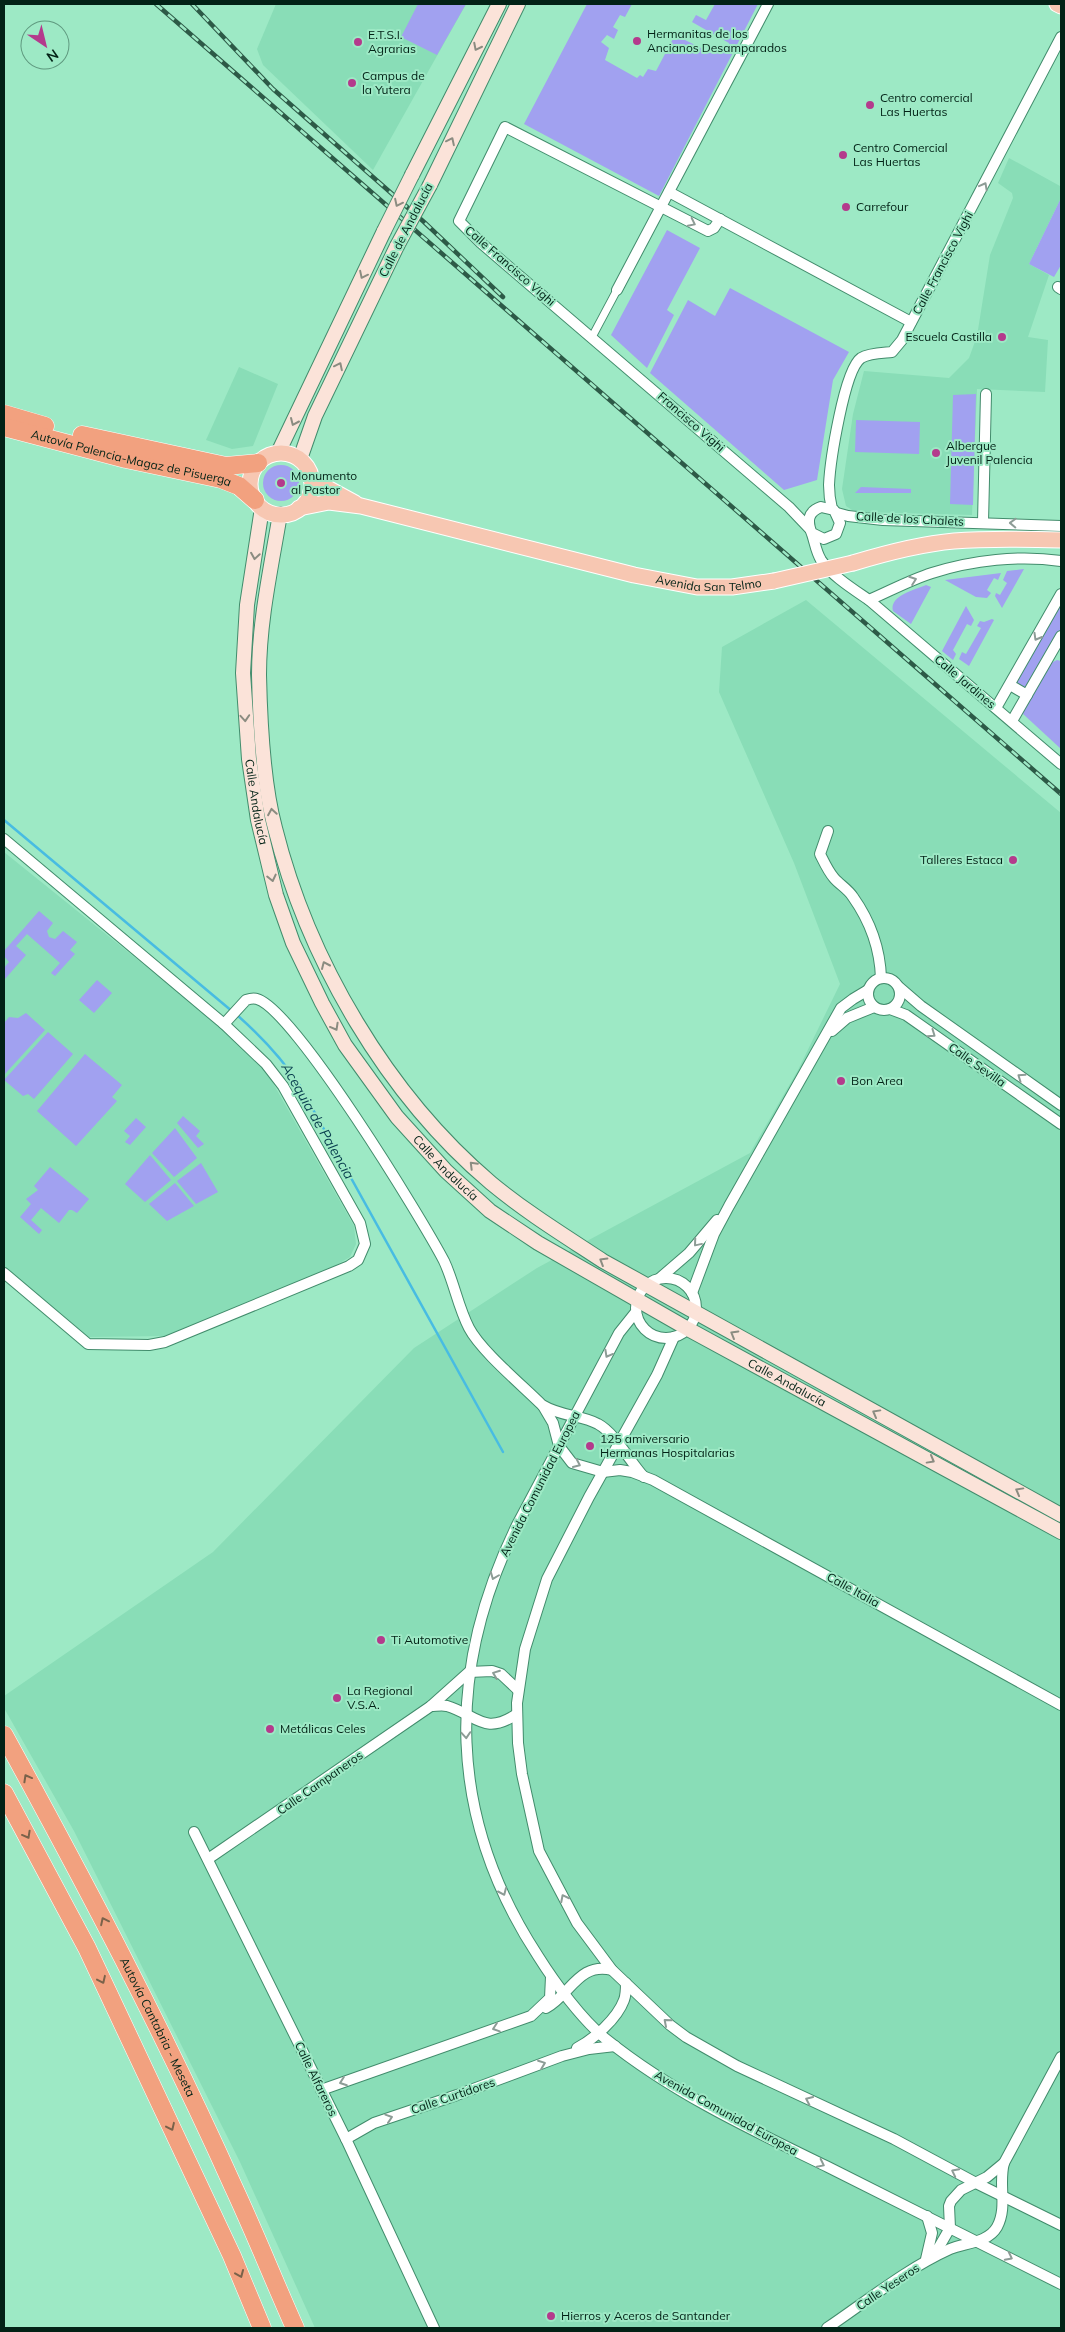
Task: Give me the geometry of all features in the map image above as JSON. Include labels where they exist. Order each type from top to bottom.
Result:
[{"type":"highway","name":"Autovía Palencia-Magaz de Pisuerga","points":[[4,414],[121,445],[201,461],[235,466],[258,463]]},
{"type":"highway","name":"Autovía Palencia-Magaz de Pisuerga","points":[[4,427],[126,459],[221,479],[239,486],[258,504]]},
{"type":"highway","points":[[171,444],[188,451],[201,461]]},
{"type":"highway","name":"Autovía Cantabria - Meseta","points":[[4,1735],[91,1895],[233,2185],[295,2328]]},
{"type":"highway","points":[[4,1793],[87,1948],[232,2256],[262,2328]]},
{"type":"highway","points":[[233,2185],[300,2328]]},
{"type":"main road","name":"Calle de Andalucía","points":[[278,453],[384,231],[499,4]]},
{"type":"main road","name":"Calle de Andalucía","points":[[300,459],[315,416],[397,246],[430,185],[518,4]]},
{"type":"main road","points":[[1057,4],[1061,6]]},
{"type":"main road","points":[[278,453],[286,453],[300,459],[311,479],[309,495],[299,508],[290,513],[280,514],[258,504],[250,481],[258,463],[266,457],[278,453]]},
{"type":"main road","name":"Avenida San Telmo","points":[[311,479],[361,506]]},
{"type":"main road","name":"Avenida San Telmo","points":[[299,508],[329,502],[361,506],[634,575],[697,587],[732,587],[774,581],[892,551],[953,541],[1061,540]]},
{"type":"main road","name":"Calle Andalucía","points":[[258,504],[242,673],[249,759],[258,820],[276,895],[293,943],[345,1045],[397,1116],[446,1171],[490,1212],[636,1307],[688,1329],[1061,1532]]},
{"type":"main road","name":"Calle Andalucía","points":[[280,514],[264,607],[259,674],[264,756],[274,828],[299,903],[327,970],[359,1029],[410,1099],[491,1182],[538,1218],[603,1261],[1061,1515]]},
{"type":"street","points":[[592,337],[768,4]]},
{"type":"street","name":"Calle Francisco Vighi","points":[[669,192],[911,322],[1061,37]]},
{"type":"street","name":"Calle Francisco Vighi","points":[[592,337],[481,243],[458,221],[505,127],[708,231],[714,228],[720,219]]},
{"type":"street","points":[[821,560],[810,531],[809,518],[829,485],[844,394],[857,363],[869,355],[892,352],[902,340],[911,322]]},
{"type":"street","name":"Francisco Vighi","points":[[592,337],[789,507],[810,531]]},
{"type":"street","points":[[983,522],[986,394]]},
{"type":"street","points":[[821,560],[830,538],[839,528],[839,518],[834,511],[829,485]]},
{"type":"street","points":[[789,507],[804,513],[815,510],[834,511]]},
{"type":"street","name":"Calle de los Chalets","points":[[834,511],[848,516],[883,520],[1061,526]]},
{"type":"street","points":[[810,531],[820,538],[830,538]]},
{"type":"street","points":[[869,600],[905,583],[959,566],[1023,558],[1061,561]]},
{"type":"street","name":"Calle Jardines","points":[[821,560],[1061,763]]},
{"type":"street","points":[[996,708],[1061,594]]},
{"type":"street","points":[[1012,721],[1061,636]]},
{"type":"street","points":[[1047,661],[1054,656],[1061,656]]},
{"type":"street","points":[[1010,685],[1027,695]]},
{"type":"street","points":[[828,831],[820,854],[834,878],[845,886],[854,898],[876,942],[881,960],[881,978]]},
{"type":"street","points":[[4,839],[226,1021],[266,1064],[288,1095],[360,1223],[365,1244],[358,1260],[321,1280],[165,1342],[149,1346],[88,1344],[4,1273]]},
{"type":"street","points":[[881,978],[892,979],[899,987],[898,1002],[890,1009],[883,1010],[874,1007],[868,998],[868,990],[871,984],[881,978]]},
{"type":"street","name":"Calle Sevilla","points":[[899,987],[921,1006],[1061,1105]]},
{"type":"street","points":[[692,1293],[714,1234],[841,1008],[852,998],[868,990]]},
{"type":"street","points":[[226,1021],[246,1000],[258,999],[275,1011],[338,1089],[415,1209],[438,1250],[469,1329],[479,1343],[542,1405],[554,1412],[596,1422],[605,1428],[619,1444]]},
{"type":"street","points":[[825,1036],[847,1018],[874,1007]]},
{"type":"street","name":"Calle Sevilla","points":[[890,1009],[906,1016],[1061,1124]]},
{"type":"street","points":[[660,1278],[677,1279],[685,1284],[692,1293],[696,1312],[688,1329],[674,1337],[664,1338],[652,1335],[641,1326],[636,1307],[646,1285],[660,1278],[689,1253],[729,1206]]},
{"type":"street","name":"Avenida Comunidad Europea","points":[[636,1307],[620,1333],[514,1529],[493,1577],[481,1613],[469,1672],[465,1715],[471,1792],[493,1869],[525,1937],[564,1994],[599,2032],[663,2082],[788,2148],[1061,2284]]},
{"type":"street","points":[[674,1337],[657,1375],[547,1579],[525,1649],[518,1690],[517,1714],[522,1774],[539,1851],[577,1923],[612,1970],[670,2025],[686,2037],[737,2066],[894,2139],[976,2183],[1061,2225]]},
{"type":"street","points":[[542,1405],[553,1424],[559,1446],[572,1463],[603,1472]]},
{"type":"street","name":"Calle Italia","points":[[619,1444],[644,1477]]},
{"type":"street","name":"Calle Italia","points":[[603,1472],[620,1470],[644,1477],[692,1500],[1061,1705]]},
{"type":"street","points":[[469,1672],[492,1671],[501,1674],[518,1690]]},
{"type":"street","name":"Calle Campaneros","points":[[208,1859],[431,1706],[469,1672]]},
{"type":"street","points":[[431,1706],[446,1706],[480,1722],[496,1724],[506,1721],[517,1714]]},
{"type":"street","name":"Calle Alfareros","points":[[194,1832],[346,2140],[434,2328]]},
{"type":"street","points":[[321,2090],[531,2016],[550,2006],[590,1970],[600,1967],[612,1970]]},
{"type":"street","points":[[531,2016],[550,1998],[551,1977]]},
{"type":"street","name":"Calle Curtidores","points":[[562,2056],[587,2043],[616,2014],[624,2000],[626,1983]]},
{"type":"street","name":"Calle Curtidores","points":[[346,2140],[374,2122],[457,2095],[562,2056],[589,2049],[615,2046]]},
{"type":"street","points":[[977,2241],[990,2235],[996,2228],[1003,2208],[1000,2181],[1004,2163],[1061,2057]]},
{"type":"street","points":[[925,2262],[940,2247],[950,2228],[949,2206],[951,2201],[961,2190],[976,2183],[1004,2163]]},
{"type":"street","name":"Calle Yeseros","points":[[925,2262],[932,2233],[927,2216]]},
{"type":"street","name":"Calle Yeseros","points":[[827,2328],[925,2262],[949,2250],[977,2241]]},
{"type":"shaded area","name":"Campus de la Yutera","points":[[276,4],[466,4],[373,170],[263,65],[257,49]]},
{"type":"shaded area","points":[[418,4],[466,4],[437,55],[401,37]]},
{"type":"shaded area","points":[[587,4],[632,4],[625,17],[620,15],[613,27],[618,30],[614,39],[607,35],[601,42],[609,48],[605,60],[637,78],[640,75],[643,77],[648,69],[656,71],[675,35],[713,54],[718,49],[724,52],[727,51],[730,47],[729,43],[692,22],[696,15],[706,20],[715,4],[758,4],[659,196],[524,124]]},
{"type":"shaded area","name":"Escuela Castilla","points":[[1009,158],[1060,186],[1061,190],[1061,198],[1029,264],[1049,275],[1028,337],[1048,340],[1045,392],[977,389],[972,515],[859,512],[852,510],[846,506],[842,489],[853,414],[864,371],[949,378],[969,358],[977,336],[990,255],[1013,198],[1012,193],[998,183]]},
{"type":"shaded area","points":[[1061,198],[1061,265],[1054,277],[1029,264]]},
{"type":"shaded area","points":[[667,230],[700,248],[667,310],[674,315],[647,368],[611,335]]},
{"type":"shaded area","points":[[730,288],[849,352],[833,380],[817,480],[784,490],[650,373],[688,300],[715,316]]},
{"type":"shaded area","points":[[239,367],[278,384],[253,446],[232,449],[206,440]]},
{"type":"shaded area","points":[[976,394],[973,505],[950,504],[953,395]]},
{"type":"shaded area","points":[[856,420],[920,422],[919,454],[855,452]]},
{"type":"shaded area","points":[[281,465],[293,471],[299,483],[293,495],[281,501],[269,495],[263,483],[269,471]]},
{"type":"shaded area","points":[[861,487],[911,489],[911,493],[855,493]]},
{"type":"shaded area","points":[[1024,569],[1002,608],[995,596],[996,593],[1000,595],[1007,583],[1003,580],[1007,571]]},
{"type":"shaded area","points":[[1001,573],[998,580],[994,578],[987,590],[991,593],[987,598],[976,597],[945,580]]},
{"type":"shaded area","points":[[926,585],[931,587],[911,624],[893,611],[895,601],[909,591]]},
{"type":"shaded area","points":[[1061,594],[1061,634],[1027,695],[1010,685]]},
{"type":"shaded area","points":[[806,600],[1061,813],[1061,2328],[315,2328],[240,2162],[74,1831],[4,1708],[4,1696],[213,1552],[414,1348],[537,1268],[750,1153],[798,1070],[840,984],[794,863],[719,692],[722,647]]},
{"type":"shaded area","points":[[966,606],[974,620],[971,626],[967,624],[953,650],[956,654],[953,660],[942,651]]},
{"type":"shaded area","points":[[994,620],[969,666],[959,659],[962,652],[966,654],[981,628],[977,626],[980,621],[984,622]]},
{"type":"shaded area","points":[[1057,660],[1061,661],[1061,749],[1022,713],[1051,663]]},
{"type":"shaded area","points":[[4,852],[194,1005],[265,1069],[354,1226],[356,1244],[350,1257],[323,1273],[165,1336],[89,1337],[4,1266]]},
{"type":"shaded area","points":[[39,911],[53,923],[47,931],[49,937],[55,939],[63,931],[77,942],[70,950],[75,954],[55,976],[51,973],[60,963],[27,934],[16,946],[26,955],[5,979],[4,968],[9,962],[4,956],[4,951]]},
{"type":"shaded area","points":[[97,980],[112,993],[94,1013],[79,1000]]},
{"type":"shaded area","points":[[26,1013],[45,1030],[4,1075],[4,1023],[9,1017],[18,1018]]},
{"type":"shaded area","points":[[48,1032],[73,1054],[34,1099],[28,1094],[23,1096],[4,1080]]},
{"type":"shaded area","points":[[85,1054],[122,1085],[112,1097],[117,1101],[76,1146],[37,1111]]},
{"type":"shaded area","points":[[183,1116],[200,1131],[196,1136],[204,1144],[198,1148],[177,1123]]},
{"type":"shaded area","points":[[136,1118],[146,1127],[130,1145],[125,1142],[130,1136],[124,1131]]},
{"type":"shaded area","points":[[175,1128],[197,1158],[174,1177],[152,1153]]},
{"type":"shaded area","points":[[150,1155],[171,1180],[145,1202],[125,1184]]},
{"type":"shaded area","points":[[201,1163],[218,1192],[196,1204],[177,1181]]},
{"type":"shaded area","points":[[50,1167],[89,1199],[77,1213],[69,1210],[59,1223],[41,1208],[31,1220],[42,1230],[39,1234],[20,1217],[31,1204],[26,1199],[38,1190],[34,1186]]},
{"type":"shaded area","points":[[175,1183],[194,1206],[167,1221],[149,1204]]},
{"type":"waterway","name":"Acequia de Palencia","points":[[4,820],[233,1012]]},
{"type":"waterway","name":"Acequia de Palencia","points":[[237,1015],[271,1048],[300,1086],[503,1452]]},
{"type":"railway","points":[[156,4],[1061,794]]},
{"type":"railway","points":[[192,4],[273,89],[424,222],[503,297]]},
{"type":"place","name":"Hermanitas de los Ancianos Desamparados","points":[[637,41]]},
{"type":"place","name":"E.T.S.I. Agrarias","points":[[358,42]]},
{"type":"place","name":"Campus de la Yutera","points":[[352,83]]},
{"type":"place","name":"Centro comercial Las Huertas","points":[[870,105]]},
{"type":"place","name":"Centro Comercial Las Huertas","points":[[843,155]]},
{"type":"place","name":"Carrefour","points":[[846,207]]},
{"type":"place","name":"Escuela Castilla","points":[[1002,337]]},
{"type":"place","name":"Albergue Juvenil Palencia","points":[[936,453]]},
{"type":"place","name":"Monumento al Pastor","points":[[281,483]]},
{"type":"place","name":"Talleres Estaca","points":[[1013,860]]},
{"type":"place","name":"Bon Area","points":[[841,1081]]},
{"type":"place","name":"125 amiversario Hermanas Hospitalarias","points":[[590,1446]]},
{"type":"place","name":"Ti Automotive","points":[[381,1640]]},
{"type":"place","name":"La Regional V.S.A.","points":[[337,1698]]},
{"type":"place","name":"Metálicas Celes","points":[[270,1729]]},
{"type":"place","name":"Hierros y Aceros de Santander","points":[[551,2316]]}]
